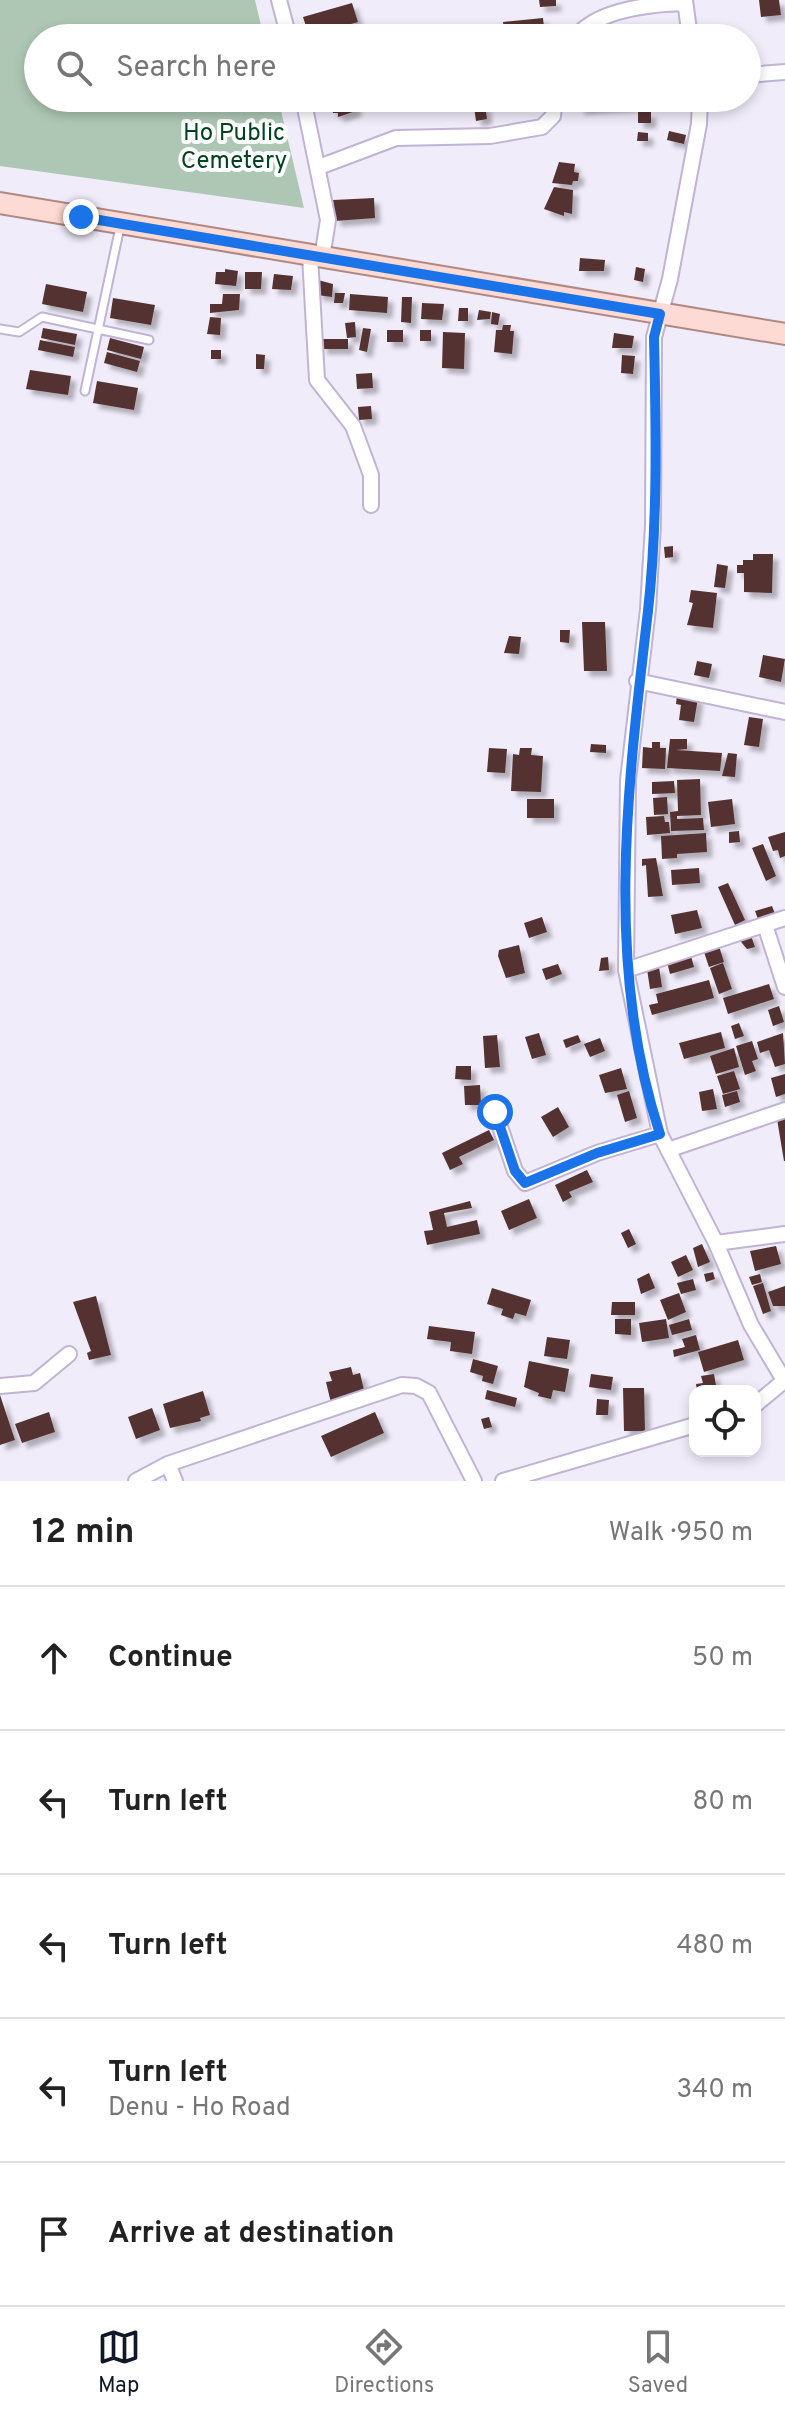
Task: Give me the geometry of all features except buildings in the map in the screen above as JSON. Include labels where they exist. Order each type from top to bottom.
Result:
[{"type":"main road","points":[[0,203],[785,334]]},
{"type":"street","points":[[279,0],[285,24]]},
{"type":"street","points":[[593,24],[638,8],[685,2],[688,24]]},
{"type":"street","points":[[761,74],[785,72]]},
{"type":"street","points":[[306,112],[328,220],[316,257],[317,380],[353,426],[370,471],[371,505]]},
{"type":"street","points":[[319,167],[396,138],[490,136],[542,127],[553,112]]},
{"type":"street","points":[[698,112],[687,186],[654,337],[653,525],[648,609],[637,681],[628,780],[626,970],[660,1134],[716,1243],[751,1325],[785,1382],[761,1400]]},
{"type":"street","points":[[637,681],[785,712]]},
{"type":"street","points":[[626,970],[785,918]]},
{"type":"street","points":[[765,925],[785,987]]},
{"type":"street","points":[[668,1150],[785,1110]]},
{"type":"street","points":[[495,1112],[515,1171],[525,1183],[597,1153],[660,1134]]},
{"type":"street","points":[[716,1243],[785,1234]]},
{"type":"street","points":[[0,1386],[34,1383],[69,1354]]},
{"type":"street","points":[[136,1481],[168,1464],[402,1385],[416,1386],[429,1393],[474,1481]]},
{"type":"street","points":[[503,1481],[689,1427]]},
{"type":"street","points":[[168,1464],[175,1481]]},
{"type":"lane","points":[[85,391],[120,225]]},
{"type":"lane","points":[[0,329],[19,332],[42,317],[149,340]]},
{"type":"green space","name":"Ho Public Cemetery","points":[[0,0],[255,0],[261,24],[24,24],[24,112],[281,112],[304,208],[0,166]]},
{"type":"route","points":[[81,217],[660,314],[654,337],[653,525],[648,609],[637,681],[628,780],[626,970],[654,1118],[660,1134],[597,1153],[525,1183],[515,1171],[495,1112]]}]
